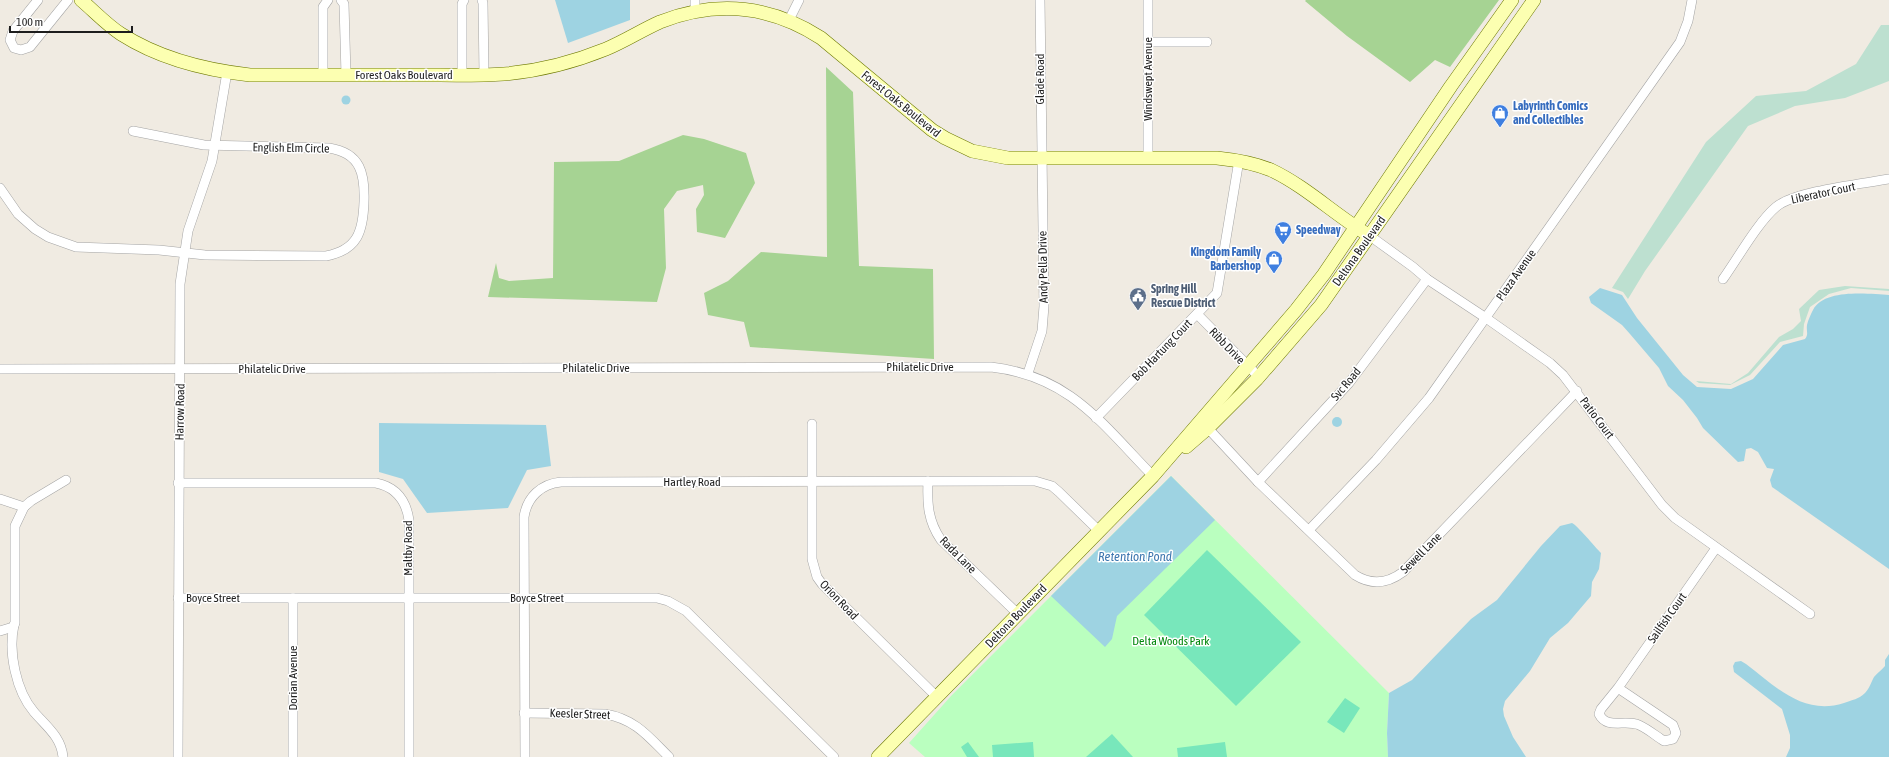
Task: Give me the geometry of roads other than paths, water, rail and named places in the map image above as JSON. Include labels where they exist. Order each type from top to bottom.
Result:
[{"type":"main road","name":"Forest Oaks Boulevard","points":[[81,0],[121,34],[144,47],[187,64],[250,75],[462,75],[530,71],[580,59],[617,44],[695,5],[713,8],[747,8],[766,12],[789,20],[821,38],[932,130],[972,151],[990,156],[1008,158],[1217,158],[1239,160],[1271,170],[1355,228],[1370,236]]},
{"type":"main road","name":"Deltona Boulevard","points":[[1204,425],[1246,366],[1296,310],[1355,228],[1453,83],[1512,0]]},
{"type":"main road","name":"Deltona Boulevard","points":[[878,757],[1204,425],[1259,377],[1321,306],[1534,0]]},
{"type":"main road","points":[[1453,83],[1469,94]]},
{"type":"street","points":[[38,0],[13,31],[10,40],[14,48],[25,50],[30,47],[68,0]]},
{"type":"street","points":[[323,75],[323,8],[328,0]]},
{"type":"street","name":"Forest Oaks Boulevard","points":[[341,0],[344,4],[346,75]]},
{"type":"street","name":"Forest Oaks Boulevard","points":[[462,75],[462,4],[464,0]]},
{"type":"street","points":[[482,0],[484,74]]},
{"type":"street","points":[[789,20],[799,0]]},
{"type":"street","name":"Glade Road","points":[[1040,0],[1041,158]]},
{"type":"street","name":"Windswept Avenue","points":[[1148,0],[1148,158]]},
{"type":"street","name":"Plaza Avenue","points":[[1309,530],[1402,432],[1429,398],[1680,42],[1688,21],[1692,0]]},
{"type":"street","points":[[1148,42],[1207,42]]},
{"type":"street","name":"Harrow Road","points":[[178,757],[180,284],[183,253],[194,210],[212,161],[227,72]]},
{"type":"street","name":"English Elm Circle","points":[[133,131],[214,145],[329,148],[342,151],[356,162],[364,178],[363,222],[360,231],[351,244],[343,251],[326,256],[204,255],[183,253]]},
{"type":"street","name":"Andy Pella Drive","points":[[1028,373],[1038,348],[1043,313],[1041,158]]},
{"type":"street","name":"Bob Hartung Court","points":[[1096,418],[1217,293],[1239,160]]},
{"type":"street","name":"Liberator Court","points":[[1723,279],[1769,214],[1786,201],[1801,195],[1889,179]]},
{"type":"street","points":[[0,188],[24,220],[35,229],[62,243],[91,249],[120,248],[183,253]]},
{"type":"street","name":"Patio Court","points":[[1370,236],[1413,267],[1426,279],[1486,318],[1550,363],[1577,391],[1662,505],[1688,529],[1810,614]]},
{"type":"street","name":"Svc Road","points":[[1258,482],[1349,383],[1426,279]]},
{"type":"street","name":"Ribb Drive","points":[[1197,314],[1246,366],[1259,377]]},
{"type":"street","name":"Philatelic Drive","points":[[0,369],[180,370],[991,367],[1028,373],[1064,390],[1079,401],[1153,476]]},
{"type":"street","name":"Sewell Lane","points":[[1204,425],[1258,482],[1355,574],[1361,578],[1378,582],[1395,578],[1403,572],[1577,391]]},
{"type":"street","name":"Orion Road","points":[[812,424],[812,559],[817,576],[822,584],[937,697]]},
{"type":"street","points":[[63,757],[62,750],[54,733],[33,711],[21,691],[15,674],[12,638],[14,625],[16,526],[24,507],[31,501],[66,480]]},
{"type":"street","name":"Rada Lane","points":[[928,481],[927,509],[934,530],[941,540],[1018,614]]},
{"type":"street","name":"Hartley Road","points":[[525,757],[525,511],[532,497],[546,486],[561,482],[1035,481],[1044,483],[1059,492],[1099,531]]},
{"type":"street","name":"Maltby Road","points":[[178,483],[376,483],[389,487],[400,497],[407,510],[409,757]]},
{"type":"street","points":[[0,499],[24,507]]},
{"type":"street","name":"Sailfish Court","points":[[1618,688],[1673,725],[1676,733],[1673,739],[1664,741],[1635,724],[1606,723],[1602,720],[1599,714],[1601,709],[1618,688],[1716,548]]},
{"type":"street","name":"Boyce Street","points":[[178,598],[657,598],[678,605],[686,611],[834,757]]},
{"type":"street","name":"Dorian Avenue","points":[[292,757],[293,598]]},
{"type":"street","points":[[0,631],[7,630],[14,625]]},
{"type":"street","name":"Keesler Street","points":[[524,713],[605,714],[617,716],[639,727],[669,757]]},
{"type":"water","points":[[555,0],[630,0],[630,20],[568,43]]},
{"type":"water","points":[[346,95],[351,100],[346,105],[341,100]]},
{"type":"water","points":[[1600,288],[1622,295],[1637,318],[1683,375],[1697,387],[1731,389],[1753,379],[1783,345],[1805,339],[1807,336],[1807,325],[1813,310],[1819,303],[1827,298],[1848,294],[1889,295],[1889,569],[1772,487],[1770,480],[1774,469],[1767,468],[1758,452],[1751,448],[1746,449],[1744,461],[1738,462],[1703,428],[1683,400],[1668,386],[1659,368],[1622,325],[1591,303],[1589,297]]},
{"type":"water","points":[[1335,417],[1339,417],[1341,418],[1341,426],[1335,427],[1332,424],[1332,420]]},
{"type":"water","points":[[379,423],[546,425],[551,466],[527,470],[508,508],[427,513],[403,479],[379,472]]},
{"type":"water","name":"Retention Pond","points":[[1171,476],[1215,520],[1117,616],[1112,639],[1105,647],[1051,596]]},
{"type":"water","points":[[1572,523],[1601,553],[1599,569],[1592,582],[1591,596],[1568,623],[1550,638],[1530,671],[1505,701],[1503,709],[1504,716],[1513,737],[1526,757],[1388,757],[1387,733],[1389,693],[1412,680],[1471,619],[1497,600],[1541,546],[1560,526]]},
{"type":"water","points":[[1889,654],[1889,757],[1786,757],[1790,748],[1790,735],[1782,709],[1734,672],[1733,666],[1735,662],[1741,661],[1790,697],[1815,705],[1829,706],[1844,703],[1863,695],[1874,677],[1885,666],[1885,660]]},
{"type":"place","name":"Labyrinth Comics and Collectibles","points":[[1500,128]]},
{"type":"place","name":"Speedway","points":[[1283,245]]},
{"type":"place","name":"Kingdom Family Barbershop","points":[[1274,274]]},
{"type":"place","name":"Spring Hill Rescue District","points":[[1138,311]]},
{"type":"park label","name":"Delta Woods Park","points":[[1171,641]]}]
